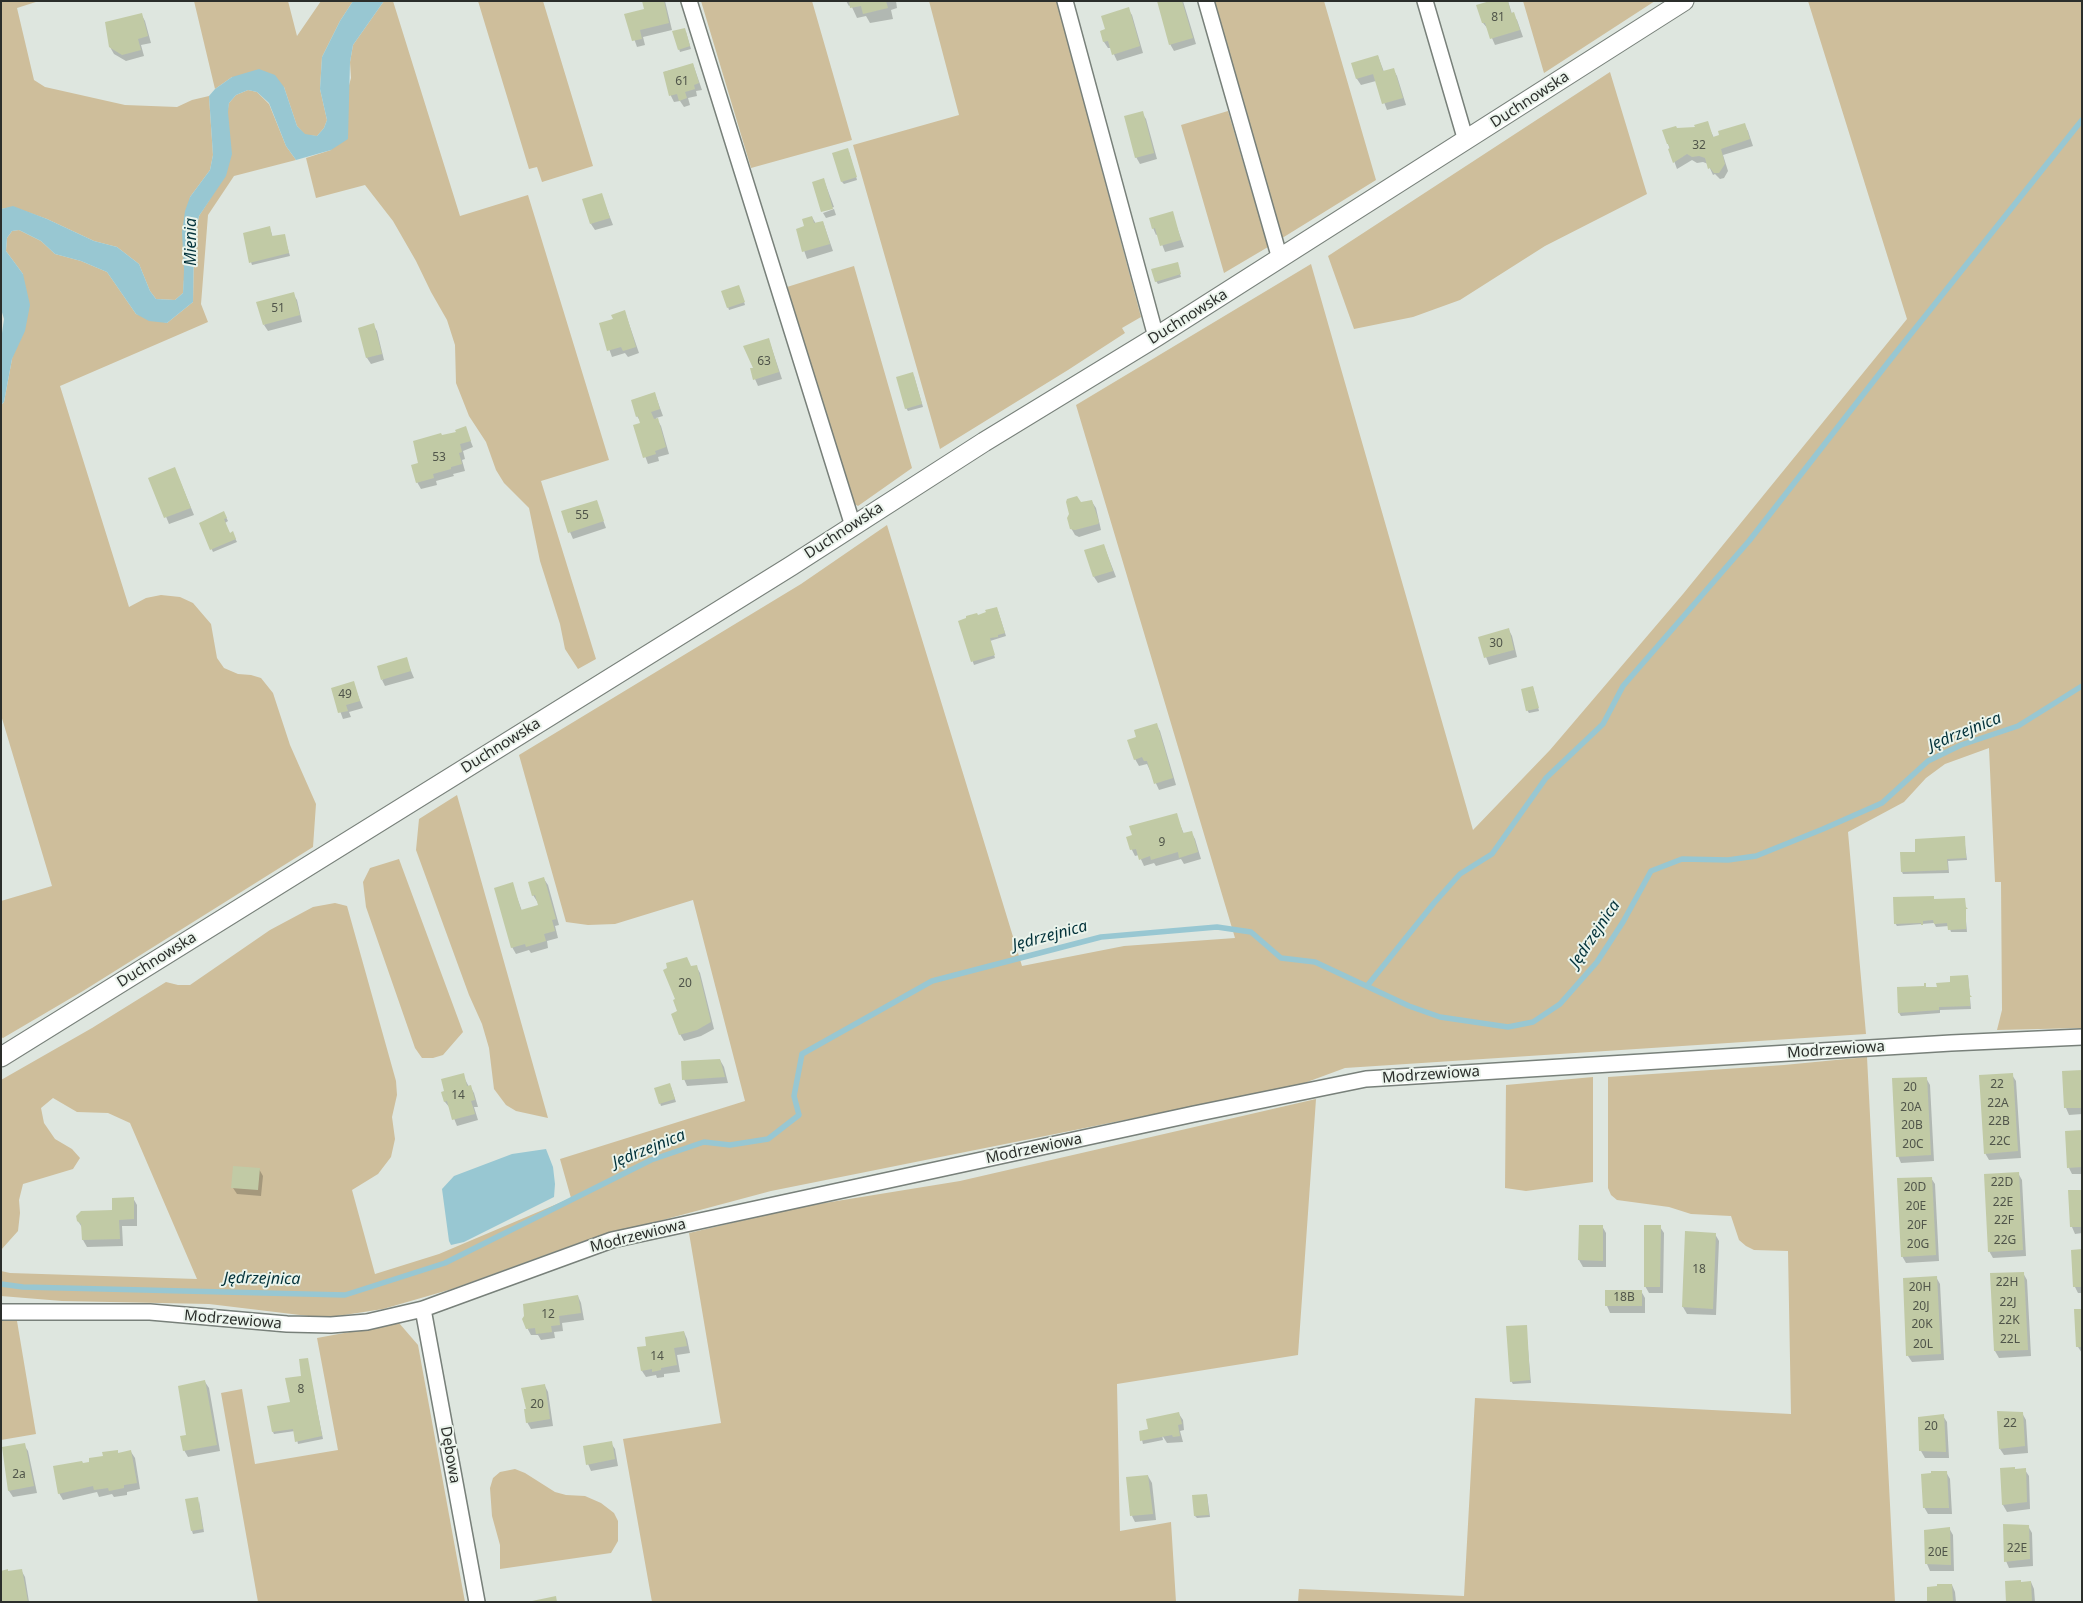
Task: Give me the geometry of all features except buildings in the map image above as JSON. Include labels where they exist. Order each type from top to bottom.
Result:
[{"type":"street","points":[[689,1],[853,526]]},
{"type":"street","points":[[1065,1],[1156,337]]},
{"type":"street","points":[[1206,1],[1280,259]]},
{"type":"street","points":[[1425,1],[1466,141]]},
{"type":"street","name":"Duchnowska","points":[[1,1057],[791,566],[984,442],[1156,337],[1684,1]]},
{"type":"street","name":"Modrzewiowa","points":[[1,1312],[150,1312],[288,1324],[331,1325],[367,1322],[423,1309],[612,1240],[1175,1118],[1366,1079],[1950,1042],[2082,1037]]},
{"type":"street","name":"Dębowa","points":[[423,1309],[477,1602]]},
{"type":"shaded area","points":[[1,1],[39,1],[17,8],[34,80],[45,87],[125,105],[177,107],[192,100],[209,96],[213,155],[210,170],[190,197],[183,293],[175,300],[156,299],[150,291],[139,264],[117,247],[94,241],[47,219],[13,207],[1,209]]},
{"type":"shaded area","points":[[194,1],[288,1],[297,36],[321,1],[353,1],[340,21],[322,57],[320,89],[327,120],[324,128],[317,136],[305,135],[297,126],[284,87],[232,77],[215,89]]},
{"type":"shaded area","points":[[384,1],[393,1],[460,216],[528,195],[609,460],[541,481],[596,659],[578,669],[565,649],[560,624],[540,561],[529,508],[504,483],[496,470],[486,442],[469,416],[456,383],[455,345],[447,320],[416,261],[393,221],[365,185],[316,198],[306,158],[331,150],[351,78],[350,62],[353,45]]},
{"type":"shaded area","points":[[478,1],[543,1],[593,166],[542,182],[537,167],[529,169]]},
{"type":"shaded area","points":[[701,1],[812,1],[852,140],[751,168]]},
{"type":"shaded area","points":[[929,1],[1057,1],[1141,317],[1122,328],[1125,333],[940,449],[853,145],[959,115]]},
{"type":"shaded area","points":[[1210,1],[1324,1],[1376,180],[1279,240]]},
{"type":"shaded area","points":[[1523,1],[1655,1],[1544,73]]},
{"type":"shaded area","points":[[1808,1],[2082,1],[2082,1028],[1997,1030],[2002,1010],[2001,882],[1995,882],[1989,748],[1945,764],[1926,778],[1904,802],[1848,832],[1866,1034],[1345,1068],[1299,1085],[771,1191],[584,1241],[452,1289],[383,1309],[325,1318],[209,1304],[62,1301],[1,1296],[1,1271],[10,1273],[197,1279],[130,1123],[108,1113],[77,1112],[53,1098],[41,1108],[44,1123],[55,1139],[72,1149],[80,1158],[73,1169],[23,1184],[19,1200],[18,1231],[1,1250],[1,1080],[92,1028],[166,982],[190,985],[270,930],[313,907],[335,903],[347,906],[396,1081],[397,1095],[392,1117],[395,1139],[391,1157],[378,1174],[352,1190],[375,1274],[439,1254],[571,1198],[560,1159],[745,1101],[693,900],[615,924],[588,925],[566,922],[519,755],[801,584],[887,525],[1022,966],[1124,946],[1235,938],[1076,405],[1311,264],[1473,830],[1550,750],[1683,594],[1907,319]]},
{"type":"shaded area","points":[[1610,72],[1647,194],[1545,246],[1460,300],[1413,317],[1354,329],[1328,256]]},
{"type":"shaded area","points":[[248,90],[257,92],[269,104],[286,146],[296,160],[234,176],[208,215],[201,304],[208,322],[60,386],[129,607],[146,598],[161,595],[180,597],[193,603],[211,624],[217,658],[224,668],[238,674],[261,678],[273,693],[290,745],[316,804],[313,847],[83,991],[3,1038],[1,1037],[1,901],[52,886],[1,715],[1,405],[4,402],[12,359],[23,274],[6,251],[7,238],[12,231],[19,230],[41,241],[55,254],[81,261],[107,272],[136,314],[167,323],[193,302],[194,243],[199,216],[210,199],[229,103],[236,95]]},
{"type":"shaded area","points":[[1228,111],[1268,247],[1224,273],[1181,125]]},
{"type":"shaded area","points":[[854,266],[912,468],[858,506],[851,502],[787,287]]},
{"type":"shaded area","points":[[457,795],[548,1118],[516,1111],[506,1105],[494,1089],[489,1048],[482,1024],[469,995],[416,850],[419,819]]},
{"type":"shaded area","points":[[399,859],[463,1032],[443,1055],[433,1058],[422,1058],[415,1048],[366,907],[363,882],[370,868]]},
{"type":"shaded area","points":[[1867,1057],[1895,1602],[1298,1602],[1299,1589],[1464,1596],[1475,1398],[1791,1414],[1788,1251],[1754,1250],[1746,1246],[1739,1240],[1731,1216],[1691,1214],[1669,1207],[1617,1200],[1611,1195],[1608,1188],[1608,1077],[1784,1065]]},
{"type":"shaded area","points":[[1593,1077],[1593,1182],[1526,1191],[1505,1188],[1506,1085]]},
{"type":"shaded area","points":[[1316,1099],[1298,1355],[1117,1384],[1120,1531],[1171,1522],[1176,1602],[652,1602],[623,1439],[721,1423],[689,1233],[800,1207],[960,1181]]},
{"type":"shaded area","points":[[1,1321],[17,1321],[36,1434],[1,1440]]},
{"type":"shaded area","points":[[399,1323],[418,1345],[465,1602],[258,1602],[221,1393],[242,1389],[255,1464],[338,1450],[317,1338]]},
{"type":"shaded area","points":[[515,1469],[525,1473],[555,1492],[566,1495],[585,1496],[601,1503],[614,1513],[618,1521],[618,1541],[611,1553],[500,1569],[500,1545],[492,1516],[490,1488],[493,1478],[500,1472]]},
{"type":"water","name":"Mienia","points":[[353,1],[384,1],[353,45],[350,62],[348,139],[331,150],[296,160],[286,146],[269,103],[257,92],[248,90],[236,95],[229,103],[228,112],[232,154],[226,176],[199,216],[194,243],[193,302],[167,323],[149,321],[136,314],[107,272],[81,261],[55,254],[41,241],[19,230],[12,231],[7,238],[6,251],[23,274],[30,305],[25,331],[12,359],[4,402],[1,405],[1,340],[4,319],[1,309],[1,209],[13,206],[47,219],[94,241],[117,247],[139,264],[150,291],[156,299],[175,300],[183,293],[182,232],[185,211],[190,197],[210,170],[213,155],[209,96],[215,89],[232,77],[259,69],[275,75],[284,87],[297,126],[305,134],[317,136],[324,128],[327,120],[320,89],[322,57],[340,21]]},
{"type":"water","points":[[546,1149],[553,1167],[554,1197],[464,1242],[451,1245],[442,1189],[454,1176],[512,1154]]},
{"type":"waterway","points":[[1367,986],[1460,874],[1492,854],[1546,778],[1603,724],[1623,686],[1749,541],[1890,360],[2082,120]]},
{"type":"waterway","name":"Jędrzejnica","points":[[1,1284],[23,1287],[345,1295],[445,1263],[651,1160],[704,1142],[730,1145],[768,1139],[799,1115],[794,1096],[802,1054],[932,981],[1101,937],[1217,927],[1251,932],[1281,958],[1315,962],[1409,1006],[1440,1017],[1508,1027],[1533,1022],[1560,1004],[1597,962],[1623,922],[1651,871],[1682,859],[1728,860],[1756,856],[1823,829],[1882,803],[1928,761],[1961,745],[2018,726],[2082,686]]}]
